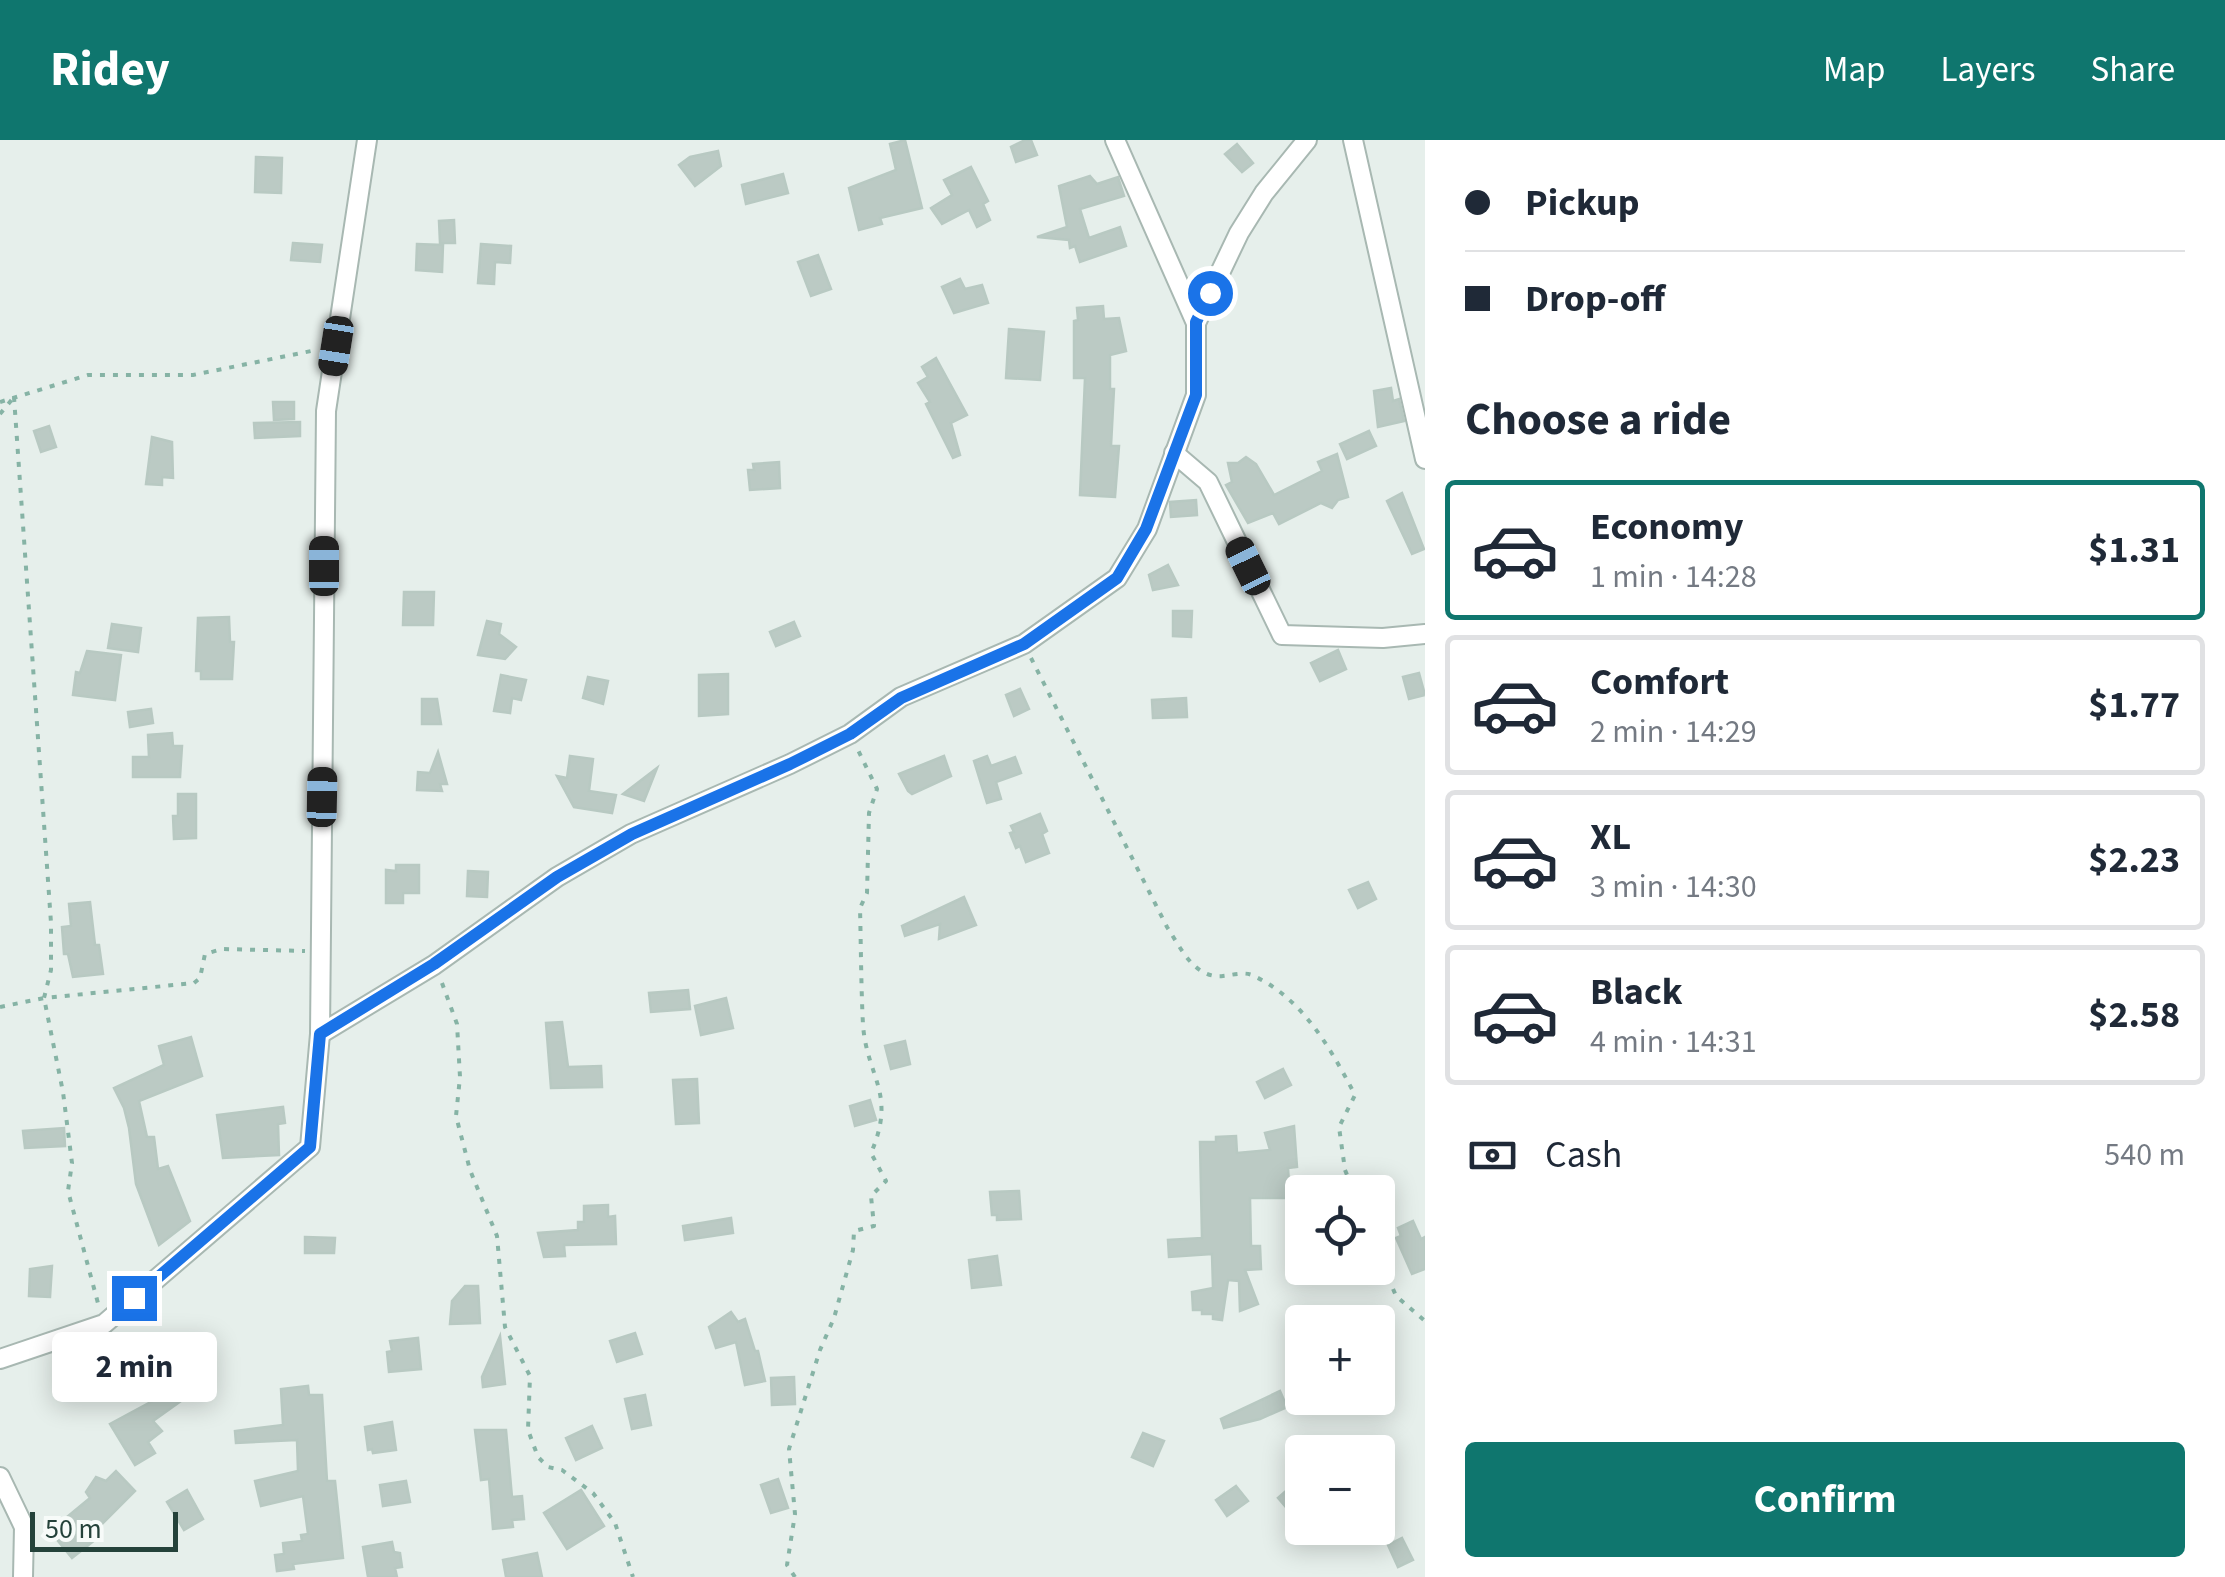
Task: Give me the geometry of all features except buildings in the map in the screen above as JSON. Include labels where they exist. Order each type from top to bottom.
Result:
[{"type":"street","points":[[0,1359],[104,1324],[310,1147],[320,1034],[326,412],[368,140]]},
{"type":"street","points":[[320,1034],[434,964],[557,877],[632,834],[850,734],[901,698],[1024,644],[1117,578],[1146,529],[1196,395],[1196,322],[1115,140]]},
{"type":"street","points":[[1196,322],[1239,233],[1264,193],[1308,140]]},
{"type":"street","points":[[1353,140],[1425,459]]},
{"type":"street","points":[[1174,453],[1208,482],[1282,636],[1383,638],[1425,634]]},
{"type":"street","points":[[0,1477],[24,1528],[24,1577]]},
{"type":"path","points":[[0,402],[88,375],[193,375],[336,346]]},
{"type":"path","points":[[0,414],[14,397]]},
{"type":"path","points":[[14,397],[51,924],[51,970],[44,998],[70,1145],[68,1191],[104,1324]]},
{"type":"path","points":[[1024,644],[1167,927],[1192,965],[1214,976],[1250,973],[1284,995],[1327,1043],[1355,1094],[1339,1127],[1347,1175]]},
{"type":"path","points":[[795,1577],[787,1565],[795,1514],[789,1449],[834,1318],[853,1250],[854,1232],[874,1226],[871,1196],[886,1181],[871,1152],[882,1126],[880,1085],[863,1030],[860,908],[867,893],[869,814],[877,788],[850,734]]},
{"type":"path","points":[[0,1007],[44,998],[194,983],[200,978],[205,954],[222,949],[320,951]]},
{"type":"path","points":[[434,964],[457,1024],[460,1078],[456,1116],[470,1170],[497,1236],[504,1327],[530,1376],[528,1430],[538,1457],[593,1493],[615,1522],[633,1577]]},
{"type":"path","points":[[1392,1285],[1396,1296],[1425,1321]]},
{"type":"route","points":[[134,1298],[310,1147],[320,1034],[434,964],[557,877],[632,834],[790,764],[850,734],[901,698],[1024,644],[1117,578],[1146,529],[1196,395],[1196,322],[1210,293]]}]
